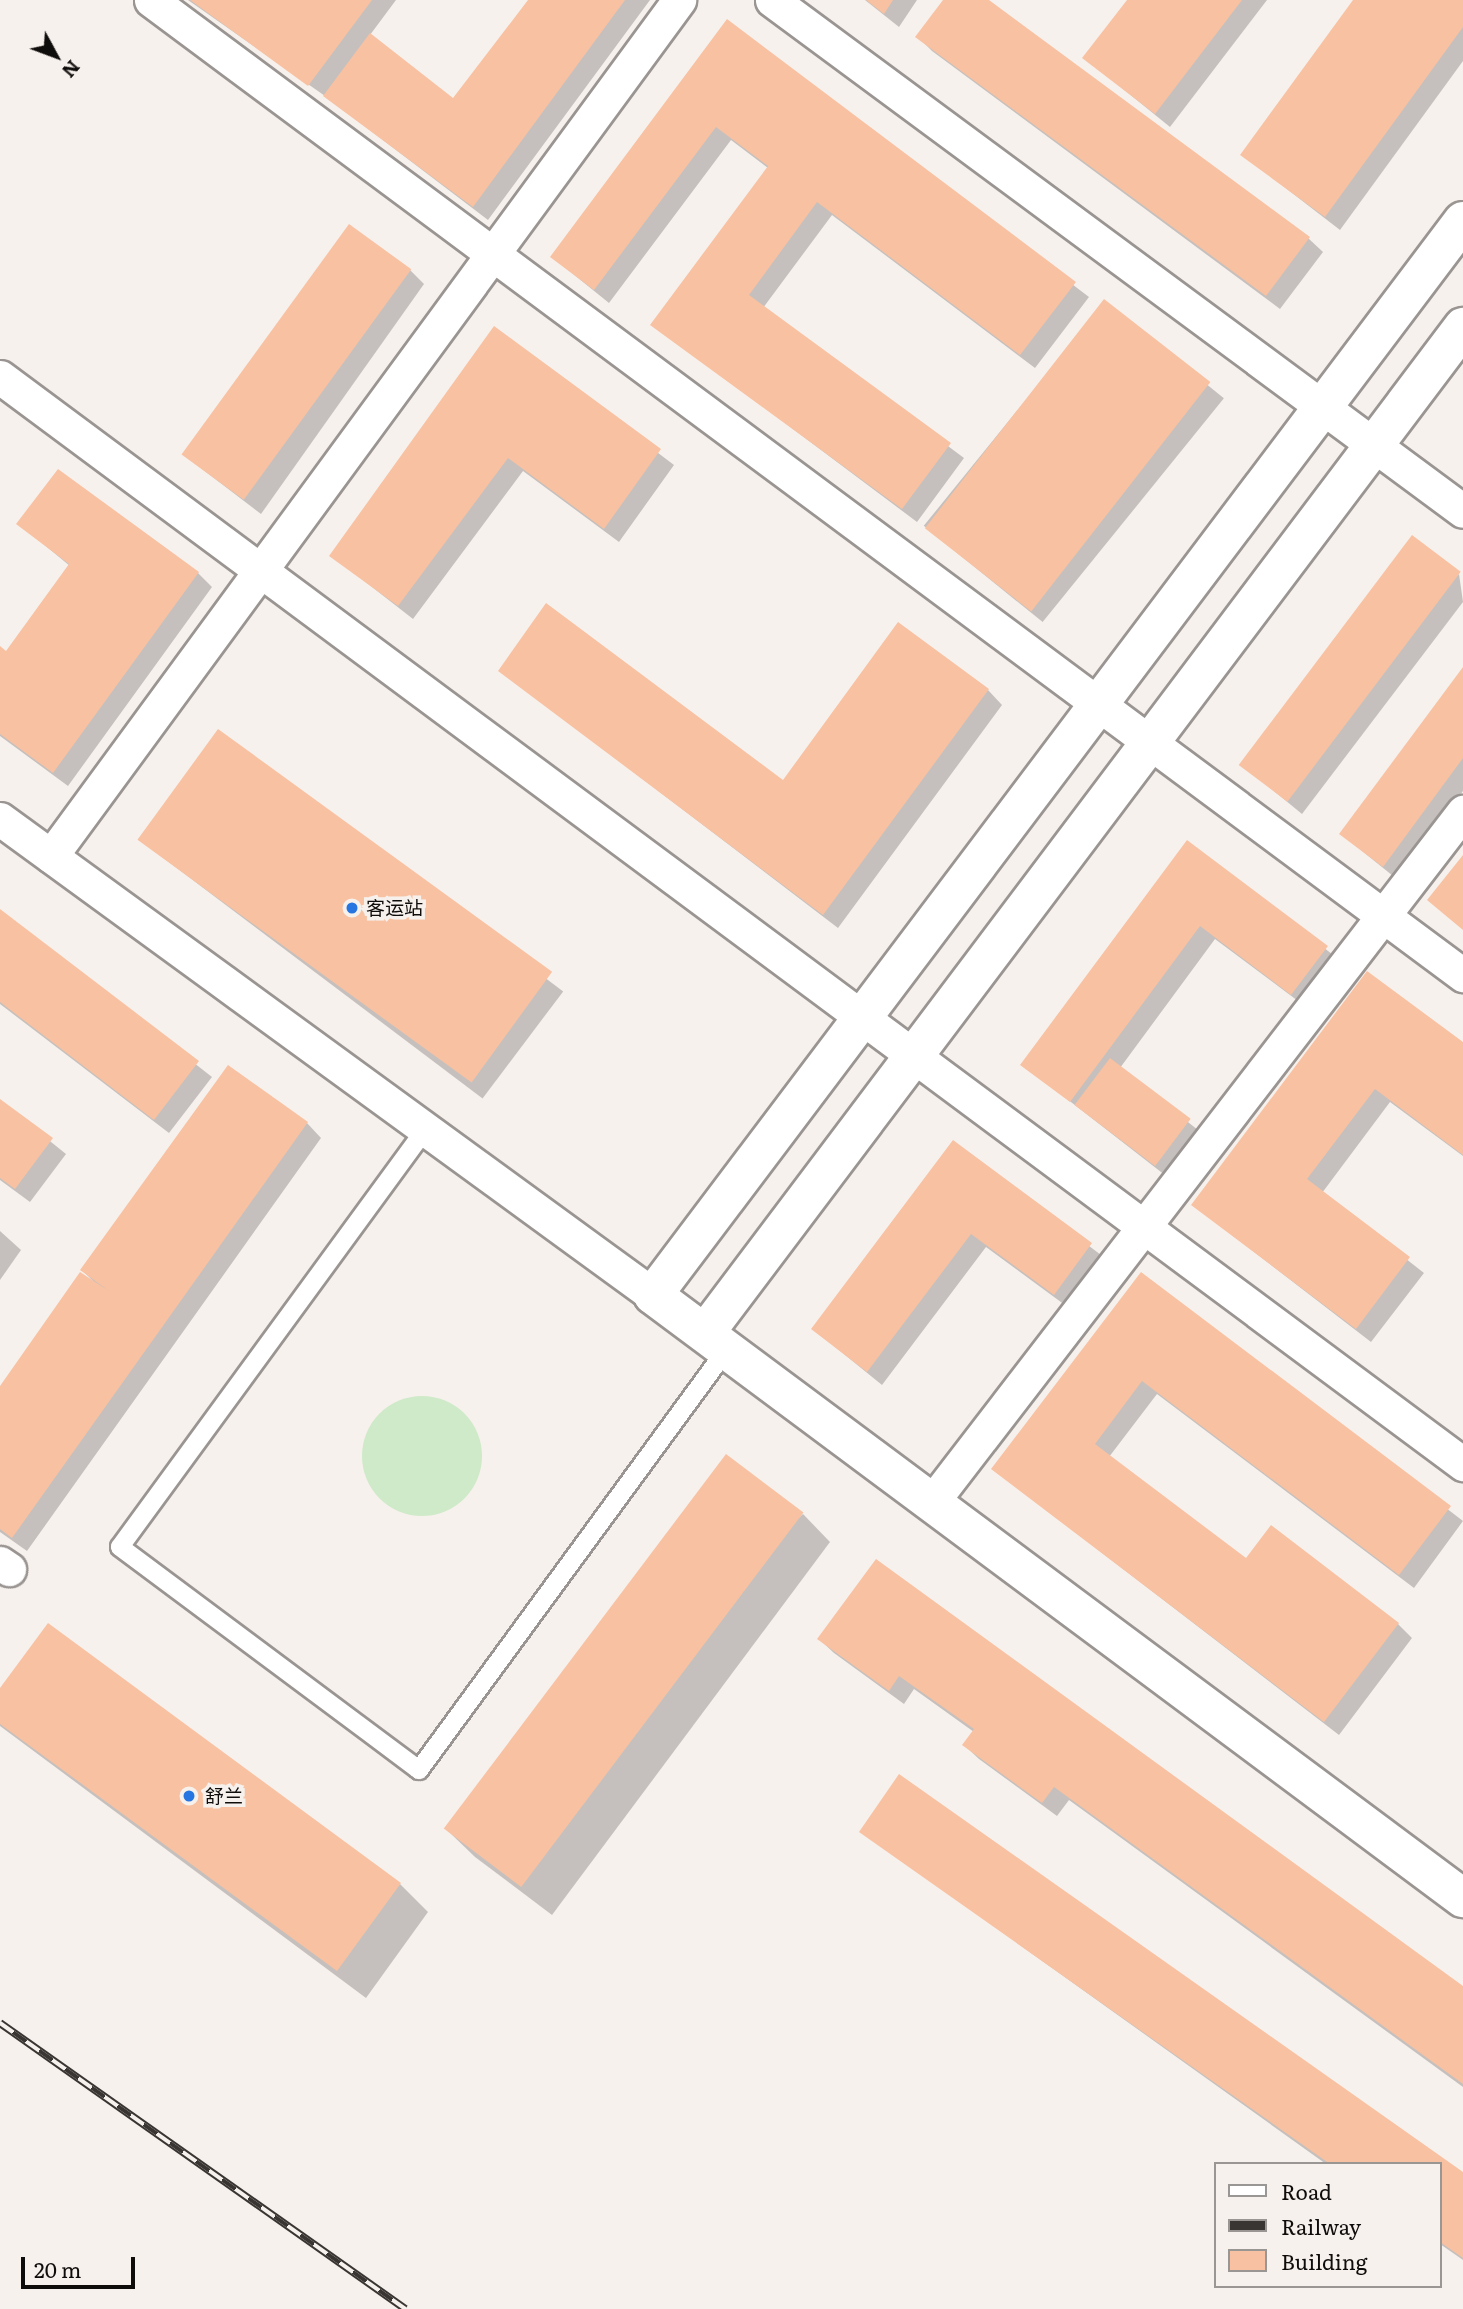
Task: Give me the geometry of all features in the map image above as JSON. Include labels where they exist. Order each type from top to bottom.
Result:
[{"type":"street","points":[[151,0],[1097,706],[1463,975]]},
{"type":"street","points":[[51,856],[679,0]]},
{"type":"street","points":[[772,0],[1372,447],[1463,511]]},
{"type":"street","points":[[653,1295],[1463,221]]},
{"type":"street","points":[[716,1341],[916,1053],[1463,327]]},
{"type":"street","points":[[0,377],[916,1053],[1463,1464]]},
{"type":"street","points":[[932,1502],[1463,812]]},
{"type":"street","points":[[0,819],[427,1126],[1463,1898]]},
{"type":"lane","points":[[427,1126],[120,1547],[419,1770],[716,1341]]},
{"type":"green space","points":[[422,1396],[445,1401],[464,1414],[477,1433],[482,1456],[477,1479],[464,1498],[445,1511],[422,1516],[399,1511],[380,1498],[367,1479],[362,1456],[367,1433],[380,1414],[399,1401]]},
{"type":"building","points":[[190,0],[372,0],[308,86]]},
{"type":"building","points":[[528,0],[625,0],[473,207],[323,96],[370,33],[453,98]]},
{"type":"building","points":[[866,0],[893,0],[884,14]]},
{"type":"building","points":[[943,0],[989,0],[1310,237],[1266,296],[915,37]]},
{"type":"building","points":[[1127,0],[1242,0],[1155,114],[1082,58]]},
{"type":"building","points":[[1353,0],[1463,0],[1463,27],[1325,217],[1240,155]]},
{"type":"building","points":[[727,19],[1076,282],[1020,355],[817,202],[749,295],[951,443],[902,509],[650,325],[768,166],[716,127],[594,290],[550,257]]},
{"type":"building","points":[[349,224],[411,269],[244,500],[181,455]]},
{"type":"building","points":[[1104,299],[1210,382],[1031,611],[925,528]]},
{"type":"building","points":[[494,326],[661,449],[604,529],[508,458],[398,606],[329,556]]},
{"type":"building","points":[[58,469],[199,572],[53,773],[0,734],[0,646],[6,651],[69,564],[16,524]]},
{"type":"building","points":[[1412,535],[1461,572],[1287,802],[1239,765]]},
{"type":"building","points":[[546,603],[783,780],[898,622],[989,689],[823,915],[498,671]]},
{"type":"building","points":[[1463,667],[1463,758],[1383,867],[1339,834]]},
{"type":"building","points":[[218,729],[552,972],[472,1083],[137,840]]},
{"type":"building","points":[[1187,840],[1328,946],[1291,995],[1200,926],[1070,1102],[1020,1065]]},
{"type":"building","points":[[1463,855],[1463,930],[1427,900]]},
{"type":"building","points":[[0,909],[199,1061],[154,1120],[0,1002]]},
{"type":"building","points":[[1367,971],[1463,1042],[1463,1155],[1375,1089],[1307,1179],[1410,1257],[1356,1329],[1191,1205]]},
{"type":"building","points":[[1110,1058],[1191,1119],[1155,1166],[1074,1105]]},
{"type":"building","points":[[228,1065],[308,1122],[12,1538],[0,1529],[0,1386],[80,1272],[109,1291],[80,1270]]},
{"type":"building","points":[[0,1099],[53,1138],[15,1189],[0,1178]]},
{"type":"building","points":[[953,1140],[1092,1243],[1054,1295],[971,1234],[867,1372],[811,1329]]},
{"type":"building","points":[[1141,1272],[1451,1506],[1399,1575],[1142,1381],[1095,1444],[1246,1558],[1271,1525],[1399,1623],[1324,1722],[991,1469]]},
{"type":"building","points":[[726,1454],[803,1512],[521,1887],[444,1829]]},
{"type":"building","points":[[876,1559],[1463,1986],[1463,2084],[1054,1787],[1042,1803],[962,1745],[974,1729],[899,1676],[889,1691],[817,1639]]},
{"type":"building","points":[[48,1623],[401,1883],[337,1971],[0,1724],[0,1688]]},
{"type":"building","points":[[899,1774],[1463,2172],[1463,2258],[1442,2243],[1442,2162],[1327,2162],[859,1832]]},
{"type":"railway","points":[[0,2023],[405,2309]]},
{"type":"place","name":"客运站","points":[[352,908]]},
{"type":"place","name":"舒兰","points":[[189,1796]]}]
